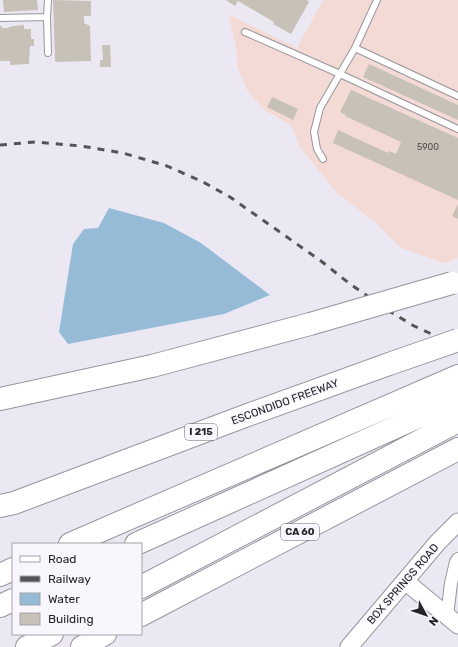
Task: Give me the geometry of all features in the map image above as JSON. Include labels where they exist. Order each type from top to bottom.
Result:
[{"type":"highway","points":[[0,399],[152,366],[310,324],[455,282]]},
{"type":"highway","name":"ESCONDIDO FREEWAY","points":[[5,506],[244,416],[458,340]]},
{"type":"highway","points":[[72,543],[449,380]]},
{"type":"highway","points":[[138,543],[458,399]]},
{"type":"highway","points":[[142,586],[458,421]]},
{"type":"highway","name":"CA 60","points":[[142,614],[458,449]]},
{"type":"highway","points":[[0,575],[12,569]]},
{"type":"highway","points":[[0,606],[12,600]]},
{"type":"highway","points":[[27,647],[50,635]]},
{"type":"highway","points":[[82,647],[103,635]]},
{"type":"main road","name":"BOX SPRINGS ROAD","points":[[349,647],[438,542],[458,522]]},
{"type":"main road","points":[[405,581],[452,620]]},
{"type":"street","points":[[452,620],[451,583],[458,559]]},
{"type":"lane","points":[[48,0],[48,53]]},
{"type":"lane","points":[[323,160],[317,149],[314,132],[320,108],[355,48],[377,0]]},
{"type":"lane","points":[[0,18],[47,18]]},
{"type":"lane","points":[[245,32],[458,129]]},
{"type":"lane","points":[[355,48],[458,96]]},
{"type":"shaded area","points":[[323,0],[458,0],[458,258],[443,263],[401,248],[376,223],[337,193],[299,146],[294,131],[289,124],[263,109],[247,90],[238,68],[236,46],[228,14],[297,48]]},
{"type":"water","points":[[109,208],[164,223],[201,243],[270,295],[224,314],[68,344],[59,332],[73,244],[84,229],[98,228]]},
{"type":"building","points":[[3,0],[37,0],[38,10],[4,12]]},
{"type":"building","points":[[53,0],[91,1],[91,16],[84,16],[84,23],[90,26],[91,61],[55,61]]},
{"type":"building","points":[[226,0],[307,0],[309,2],[291,34],[273,24],[274,22],[238,1],[235,6]]},
{"type":"building","points":[[24,25],[24,29],[31,29],[31,39],[34,39],[34,46],[30,46],[29,64],[10,65],[10,61],[0,61],[0,26],[2,26],[2,28],[7,28]]},
{"type":"building","points":[[102,45],[110,45],[111,67],[100,67],[100,60],[103,60]]},
{"type":"building","points":[[369,64],[458,105],[458,120],[363,77]]},
{"type":"building","points":[[351,90],[458,138],[458,200],[333,143],[338,130],[388,153],[389,151],[396,154],[401,142],[345,116],[346,115],[340,112]]},
{"type":"building","points":[[272,97],[298,109],[293,120],[267,107]]},
{"type":"building","points":[[458,204],[458,219],[452,216]]},
{"type":"railway","points":[[0,145],[35,142],[81,146],[123,153],[167,166],[203,182],[230,197],[389,311],[414,326],[458,346]]}]
